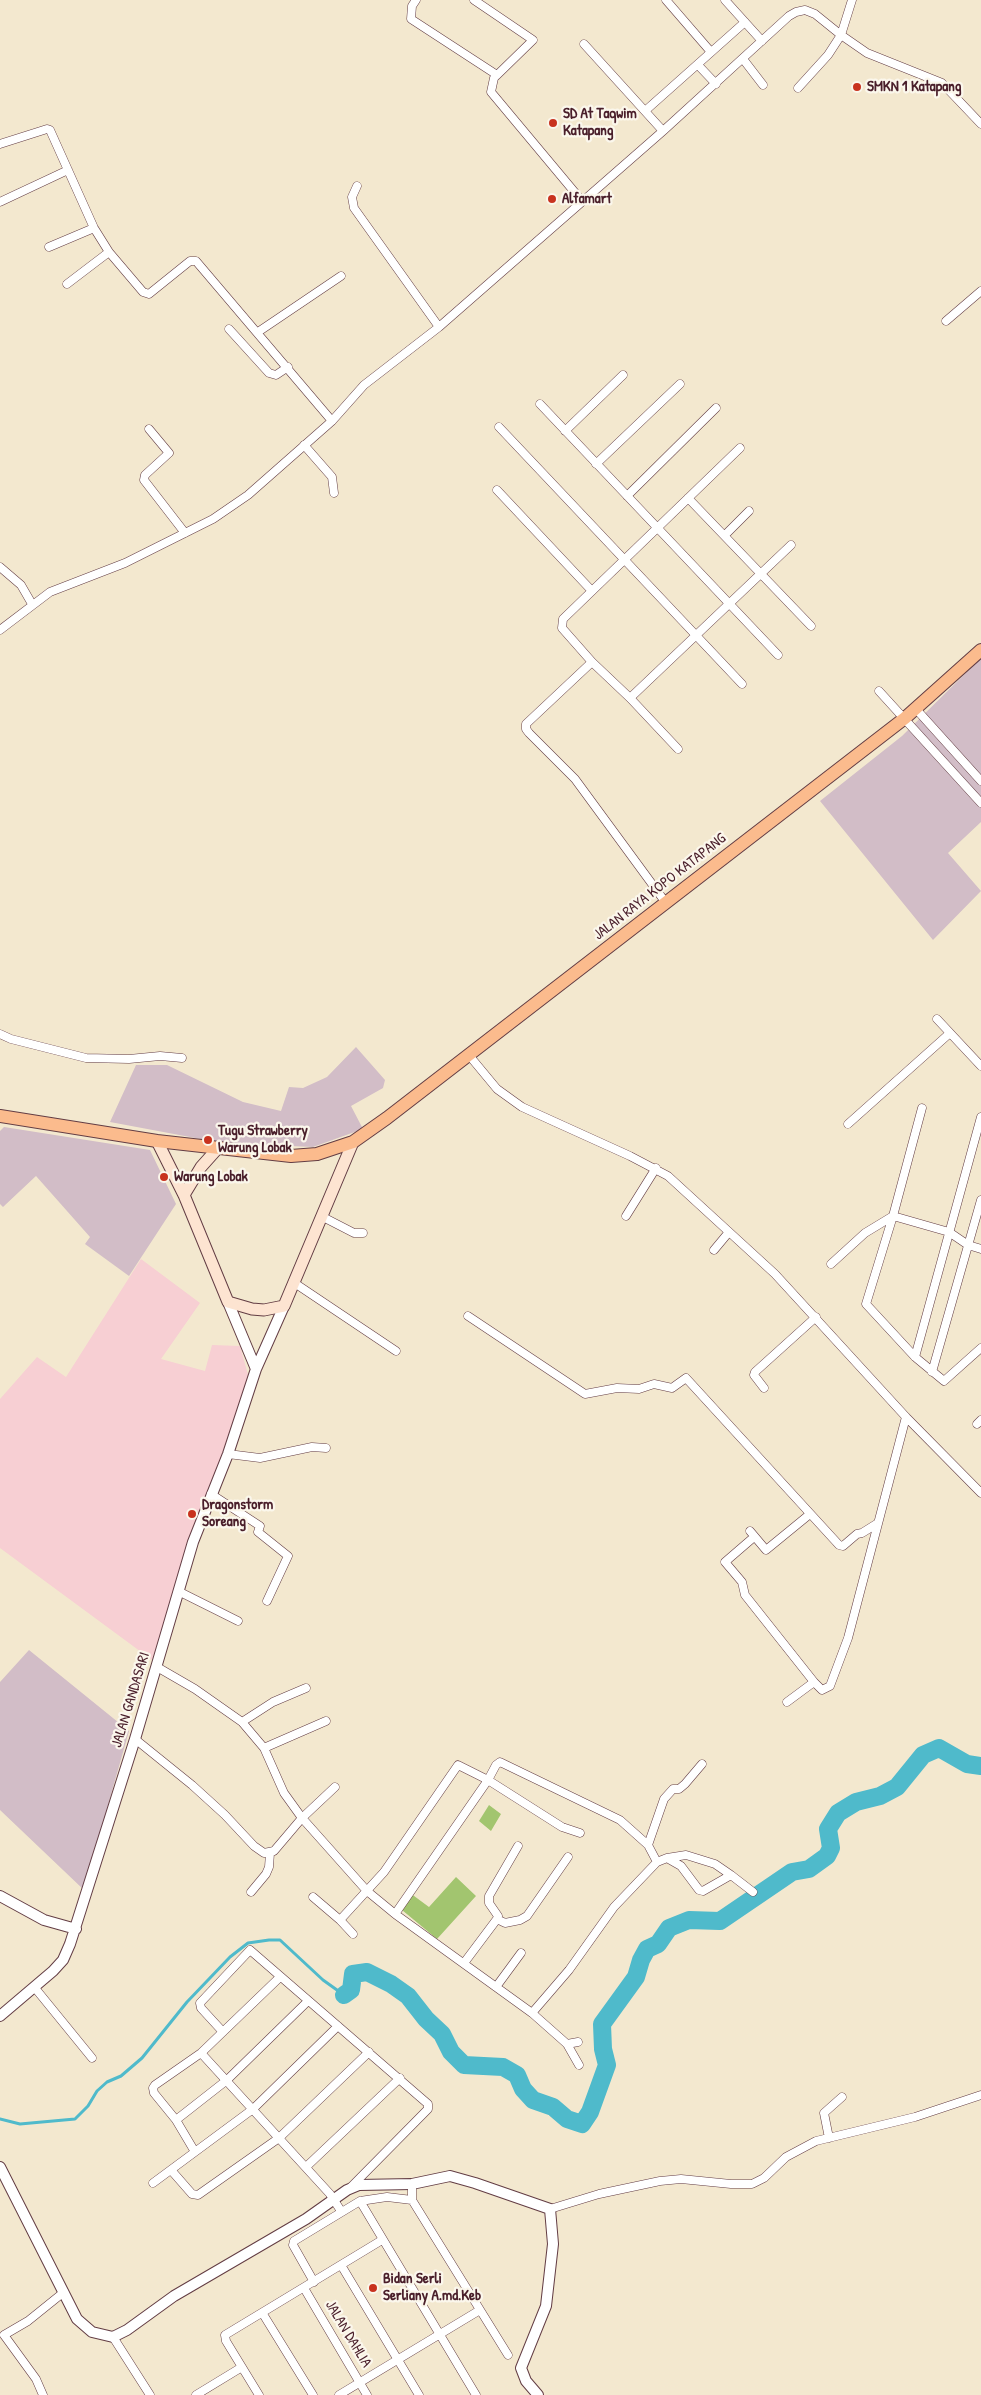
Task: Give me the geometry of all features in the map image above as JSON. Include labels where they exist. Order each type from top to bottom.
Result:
[{"type":"main road","name":"JALAN RAYA KOPO KATAPANG","points":[[0,1116],[157,1141],[291,1156],[309,1156],[353,1142],[387,1118],[905,718],[981,650]]},
{"type":"main road","points":[[157,1141],[184,1195],[228,1302],[260,1310],[284,1306],[292,1282],[353,1142]]},
{"type":"main road","points":[[184,1195],[201,1167],[218,1148]]},
{"type":"main road","points":[[327,1151],[335,1156],[342,1169]]},
{"type":"street","points":[[416,0],[412,6],[411,19],[497,75]]},
{"type":"street","points":[[474,0],[533,40],[494,78],[491,92],[582,201]]},
{"type":"street","points":[[666,0],[712,52]]},
{"type":"street","points":[[725,0],[762,41]]},
{"type":"street","points":[[798,88],[828,55],[841,35],[852,0]]},
{"type":"street","points":[[0,616],[3,627],[32,604],[67,584],[125,563],[213,519],[248,495],[332,420],[364,385],[439,327],[664,131],[796,12],[805,10],[815,14],[867,53],[937,80],[953,92],[981,124]]},
{"type":"street","points":[[645,111],[745,22]]},
{"type":"street","points":[[584,44],[664,131]]},
{"type":"street","points":[[743,60],[762,85]]},
{"type":"street","points":[[698,65],[716,84]]},
{"type":"street","points":[[0,144],[49,130],[94,228],[109,252],[146,294],[149,294],[190,261],[196,261],[332,420]]},
{"type":"street","points":[[0,202],[68,170]]},
{"type":"street","points":[[357,186],[352,197],[354,208],[439,327]]},
{"type":"street","points":[[49,248],[94,228]]},
{"type":"street","points":[[66,284],[109,252]]},
{"type":"street","points":[[258,332],[341,276]]},
{"type":"street","points":[[946,321],[981,291]]},
{"type":"street","points":[[229,329],[269,373],[276,375],[288,367]]},
{"type":"street","points":[[565,431],[624,375]]},
{"type":"street","points":[[596,464],[680,384]]},
{"type":"street","points":[[540,404],[778,655]]},
{"type":"street","points":[[627,496],[716,408]]},
{"type":"street","points":[[499,427],[742,684]]},
{"type":"street","points":[[149,429],[169,453],[145,475],[144,480],[185,533]]},
{"type":"street","points":[[304,445],[332,477],[334,493]]},
{"type":"street","points":[[678,750],[630,698],[592,662],[562,628],[561,624],[624,559],[740,448]]},
{"type":"street","points":[[497,490],[592,591]]},
{"type":"street","points":[[688,498],[811,626]]},
{"type":"street","points":[[725,535],[749,511]]},
{"type":"street","points":[[630,698],[791,545]]},
{"type":"street","points":[[0,567],[21,585],[32,604]]},
{"type":"street","points":[[592,662],[526,724],[526,729],[575,779],[666,903]]},
{"type":"street","points":[[879,691],[981,803]]},
{"type":"street","points":[[916,709],[981,782]]},
{"type":"street","points":[[938,1019],[981,1066]]},
{"type":"street","points":[[848,1124],[950,1033]]},
{"type":"street","points":[[0,1034],[11,1039],[86,1058],[122,1059],[160,1056],[182,1058]]},
{"type":"street","points":[[468,1054],[497,1089],[522,1107],[656,1168],[706,1209],[775,1274],[906,1417],[981,1493]]},
{"type":"street","points":[[922,1108],[893,1216],[866,1304],[914,1357],[932,1372],[946,1380],[981,1348]]},
{"type":"street","points":[[914,1357],[981,1117]]},
{"type":"street","points":[[626,1216],[656,1168]]},
{"type":"street","points":[[932,1372],[981,1200]]},
{"type":"street","points":[[321,1216],[354,1233],[363,1233]]},
{"type":"street","points":[[831,1264],[866,1233],[893,1216],[949,1232],[968,1245],[981,1249]]},
{"type":"street","points":[[714,1250],[729,1232]]},
{"type":"street","points":[[292,1282],[396,1351]]},
{"type":"street","points":[[228,1302],[256,1369]]},
{"type":"street","name":"JALAN GANDASARI","points":[[0,2016],[35,1988],[61,1962],[76,1930],[135,1740],[193,1542],[228,1454],[256,1369],[284,1306]]},
{"type":"street","points":[[468,1316],[585,1394],[617,1388],[639,1389],[654,1384],[672,1388],[686,1378],[841,1546],[857,1534],[878,1523]]},
{"type":"street","points":[[764,1388],[754,1375],[755,1372],[816,1317]]},
{"type":"street","points":[[810,1514],[766,1550],[752,1534],[725,1562],[742,1582],[745,1595],[822,1690],[832,1682],[848,1638],[906,1417]]},
{"type":"street","points":[[228,1454],[260,1458],[312,1447],[326,1448]]},
{"type":"street","points":[[212,1494],[260,1526],[258,1532],[288,1556],[267,1601]]},
{"type":"street","points":[[178,1591],[238,1621]]},
{"type":"street","points":[[157,1667],[196,1689],[242,1722],[264,1748],[284,1793],[302,1818],[367,1891],[395,1914],[532,2013],[567,2044],[579,2064]]},
{"type":"street","points":[[787,1702],[814,1682]]},
{"type":"street","points":[[242,1722],[273,1702],[306,1688]]},
{"type":"street","points":[[264,1748],[326,1721]]},
{"type":"street","points":[[135,1740],[199,1791],[254,1846],[264,1853],[270,1853]]},
{"type":"street","points":[[395,1914],[488,1780],[496,1765],[500,1762],[616,1818],[648,1845],[657,1862]]},
{"type":"street","points":[[648,1845],[664,1799],[673,1789],[679,1789],[685,1784],[702,1764]]},
{"type":"street","points":[[340,1920],[388,1867],[456,1767],[461,1765],[562,1827],[580,1833]]},
{"type":"street","points":[[251,1892],[266,1874],[269,1867],[270,1853],[302,1818],[335,1787]]},
{"type":"street","points":[[464,1963],[497,1919],[498,1916],[489,1903],[489,1896],[518,1846]]},
{"type":"street","points":[[532,2013],[569,1970],[614,1907],[657,1862],[667,1858],[686,1855],[715,1864],[753,1892]]},
{"type":"street","points":[[497,1919],[505,1923],[520,1920],[527,1916],[568,1857]]},
{"type":"street","points":[[667,1858],[683,1868],[699,1890],[703,1891],[731,1875]]},
{"type":"street","points":[[0,1896],[44,1920],[76,1930]]},
{"type":"street","points":[[313,1897],[353,1934]]},
{"type":"street","points":[[0,2167],[82,2325],[100,2335],[113,2336],[127,2330],[174,2296],[272,2240],[335,2200],[348,2190],[429,2107],[400,2078],[252,1951],[248,1950],[200,2003],[201,2008],[223,2032]]},
{"type":"street","points":[[496,1987],[521,1953]]},
{"type":"street","points":[[195,2152],[176,2120],[154,2093],[153,2088],[155,2084],[201,2052],[280,1977]]},
{"type":"street","points":[[35,1988],[92,2058]]},
{"type":"street","points":[[176,2120],[227,2080],[308,2001]]},
{"type":"street","points":[[153,2183],[253,2109],[338,2026]]},
{"type":"street","points":[[567,2044],[578,2042]]},
{"type":"street","points":[[201,2052],[306,2167],[335,2200],[342,2211]]},
{"type":"street","points":[[172,2170],[192,2194],[198,2195],[279,2138],[368,2052]]},
{"type":"street","points":[[306,2167],[400,2078]]},
{"type":"street","points":[[348,2190],[368,2184],[412,2184],[440,2177],[461,2178],[550,2209],[599,2194],[660,2181],[681,2179],[730,2184],[752,2184],[764,2178],[786,2157],[807,2144],[915,2117],[981,2095]]},
{"type":"street","points":[[829,2138],[824,2113],[842,2097]]},
{"type":"street","points":[[412,2184],[412,2200],[508,2355]]},
{"type":"street","points":[[314,2282],[293,2243],[360,2201],[387,2197],[412,2200]]},
{"type":"street","points":[[360,2201],[476,2395]]},
{"type":"street","points":[[538,2395],[526,2381],[521,2368],[546,2306],[553,2244],[550,2209]]},
{"type":"street","points":[[259,2395],[226,2341],[225,2335],[263,2314],[382,2240]]},
{"type":"street","points":[[341,2265],[419,2395]]},
{"type":"street","name":"JALAN DAHLIA","points":[[304,2288],[368,2395]]},
{"type":"street","points":[[43,2395],[36,2379],[2,2333],[28,2321],[64,2292]]},
{"type":"street","points":[[339,2395],[480,2310]]},
{"type":"street","points":[[263,2314],[312,2395]]},
{"type":"street","points":[[113,2336],[150,2395]]},
{"type":"street","points":[[201,2394],[242,2367]]},
{"type":"shaded area","points":[[981,658],[981,822],[948,853],[981,891],[933,940],[820,801],[902,736]]},
{"type":"shaded area","points":[[356,1047],[385,1080],[383,1088],[351,1106],[363,1129],[313,1147],[222,1143],[110,1122],[136,1065],[167,1065],[243,1102],[281,1111],[289,1087],[303,1088],[327,1077]]},
{"type":"shaded area","points":[[4,1127],[150,1150],[176,1204],[129,1276],[85,1244],[90,1237],[36,1176],[3,1207],[0,1204],[0,1131]]},
{"type":"shaded area","points":[[141,1259],[200,1303],[161,1359],[205,1371],[212,1345],[240,1346],[250,1382],[152,1660],[0,1548],[0,1399],[37,1357],[66,1377]]},
{"type":"shaded area","points":[[29,1650],[129,1731],[84,1890],[0,1810],[0,1682]]},
{"type":"green space","points":[[489,1805],[501,1814],[491,1831],[479,1821]]},
{"type":"green space","points":[[456,1877],[476,1896],[437,1939],[402,1910],[410,1893],[429,1907]]},
{"type":"waterway","points":[[344,1995],[351,1990],[353,1974],[367,1972],[391,1984],[408,1996],[426,2019],[442,2034],[451,2052],[464,2065],[503,2067],[517,2075],[523,2089],[533,2100],[553,2107],[567,2119],[582,2124],[590,2112],[607,2065],[603,2049],[602,2024],[636,1977],[641,1960],[647,1949],[658,1944],[669,1928],[689,1920],[720,1921],[792,1872],[809,1869],[827,1856],[831,1848],[828,1829],[838,1813],[856,1802],[880,1796],[897,1787],[923,1755],[939,1748],[967,1764],[981,1766]]},
{"type":"waterway","points":[[0,2119],[20,2124],[75,2119],[88,2106],[97,2091],[107,2082],[121,2076],[142,2058],[187,2002],[230,1957],[248,1943],[280,1940],[323,1980],[344,1995]]},
{"type":"place","name":"SMKN 1 Katapang","points":[[857,87]]},
{"type":"place","name":"SD At Taqwim Katapang","points":[[553,123]]},
{"type":"place","name":"Alfamart","points":[[552,199]]},
{"type":"place","name":"Tugu Strawberry Warung Lobak","points":[[208,1140]]},
{"type":"place","name":"Warung Lobak","points":[[164,1177]]},
{"type":"place","name":"Dragonstorm Soreang","points":[[192,1514]]},
{"type":"place","name":"Bidan Serli Serliany A.md.Keb","points":[[373,2288]]}]
